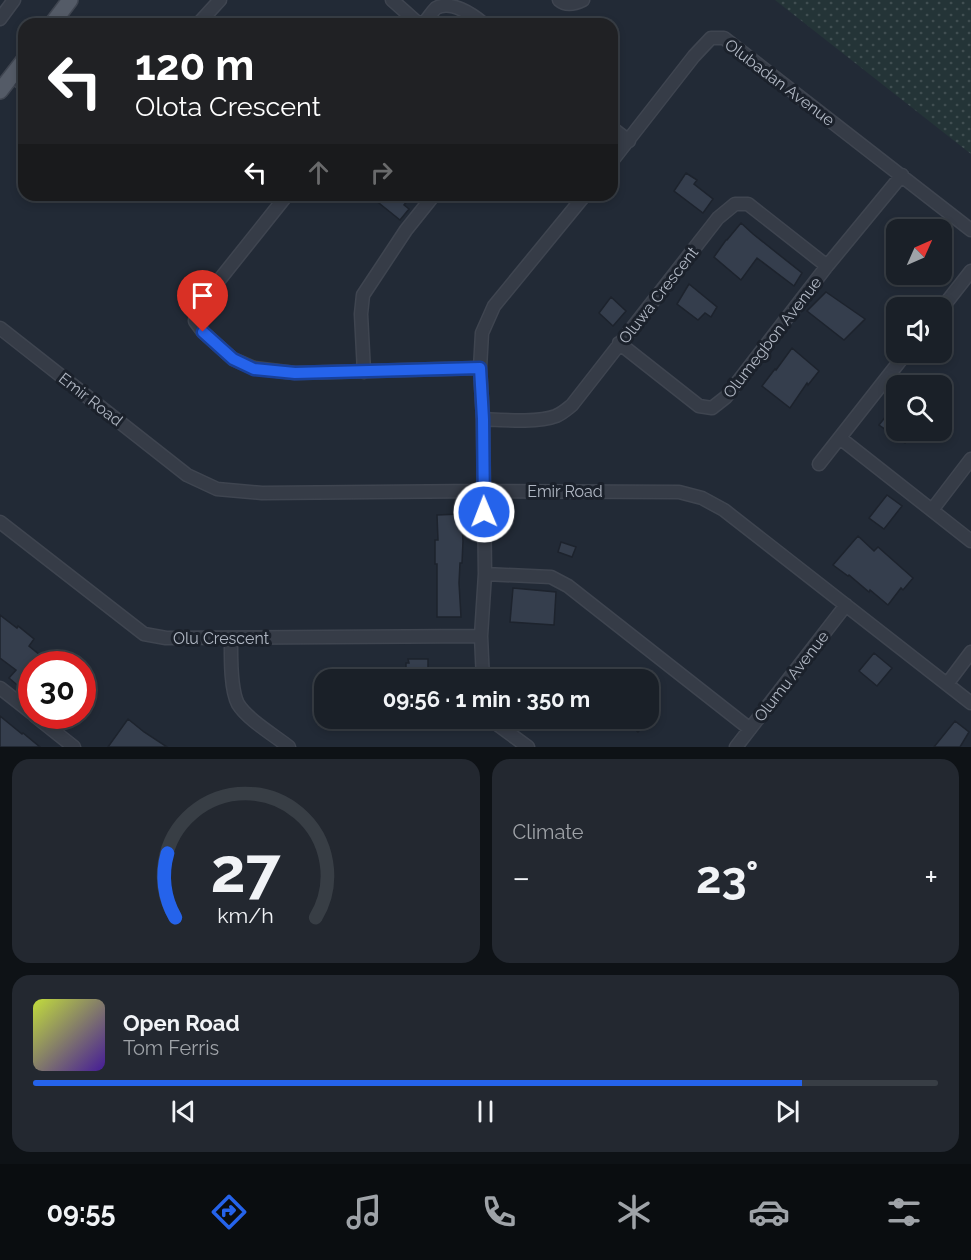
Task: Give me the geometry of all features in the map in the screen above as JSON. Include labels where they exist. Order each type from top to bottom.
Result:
[{"type":"main road","points":[[56,18],[70,0]]},
{"type":"main road","points":[[0,91],[18,81]]},
{"type":"street","points":[[0,19],[14,0]]},
{"type":"street","points":[[204,18],[220,0]]},
{"type":"street","points":[[392,0],[414,18]]},
{"type":"street","points":[[559,0],[563,3],[576,4],[583,0]]},
{"type":"street","points":[[426,18],[437,6],[451,3],[462,6],[477,18]]},
{"type":"street","name":"Olubadan Avenue","points":[[618,154],[694,56],[711,38],[724,38],[971,230]]},
{"type":"street","points":[[618,133],[628,141]]},
{"type":"street","name":"Olumegbon Avenue","points":[[620,343],[699,406],[712,408],[726,397],[827,266],[902,175]]},
{"type":"street","points":[[282,201],[198,308],[195,321],[203,332],[233,359],[254,369],[295,373],[480,368]]},
{"type":"street","points":[[364,372],[361,314],[363,295],[406,230],[429,201]]},
{"type":"street","points":[[482,669],[481,636],[485,574],[480,368],[483,333],[494,306],[580,201]]},
{"type":"street","name":"Oluwa Crescent","points":[[483,419],[525,420],[554,417],[564,412],[572,405],[718,218],[735,204],[748,204],[827,266]]},
{"type":"street","points":[[951,297],[971,271]]},
{"type":"street","name":"Emir Road","points":[[0,328],[188,475],[217,489],[262,493],[679,492],[702,498],[724,510],[971,703]]},
{"type":"street","points":[[819,464],[898,363]]},
{"type":"street","points":[[840,438],[971,541]]},
{"type":"street","points":[[932,510],[971,459]]},
{"type":"street","name":"Olu Crescent","points":[[0,522],[144,634],[166,638],[481,636]]},
{"type":"street","points":[[485,574],[551,577],[568,586],[750,729]]},
{"type":"street","name":"Olumu Avenue","points":[[736,747],[846,605]]},
{"type":"street","points":[[231,638],[233,683],[238,703],[250,718],[289,747]]},
{"type":"street","points":[[947,684],[971,652]]},
{"type":"street","points":[[0,688],[18,702]]},
{"type":"street","points":[[52,729],[74,747]]},
{"type":"street","points":[[503,729],[528,747]]},
{"type":"shaded area","points":[[775,0],[971,0],[971,154]]},
{"type":"building","points":[[686,173],[697,180],[694,184],[713,199],[703,213],[674,191]]},
{"type":"building","points":[[376,201],[407,201],[404,205],[409,209],[400,220]]},
{"type":"building","points":[[741,223],[802,273],[794,286],[757,258],[741,280],[714,257]]},
{"type":"building","points":[[689,284],[717,307],[711,317],[705,313],[698,320],[677,304]]},
{"type":"building","points":[[826,292],[865,319],[844,340],[807,311]]},
{"type":"building","points":[[611,297],[626,311],[613,326],[599,313]]},
{"type":"building","points":[[792,348],[819,371],[808,385],[807,383],[790,408],[762,386]]},
{"type":"building","points":[[886,416],[886,430],[879,425]]},
{"type":"building","points":[[887,495],[902,506],[884,529],[869,518]]},
{"type":"building","points":[[461,514],[463,541],[459,583],[461,617],[437,617],[435,540],[438,540],[437,515]]},
{"type":"building","points":[[858,536],[874,551],[878,547],[913,578],[903,590],[901,588],[888,605],[833,565]]},
{"type":"building","points":[[561,542],[576,547],[572,557],[558,552]]},
{"type":"building","points":[[513,588],[556,592],[554,625],[510,622]]},
{"type":"building","points":[[0,615],[34,639],[29,646],[35,651],[18,651],[18,686],[9,678],[16,670],[0,658]]},
{"type":"building","points":[[874,653],[892,668],[877,686],[859,671]]},
{"type":"building","points":[[408,659],[428,659],[428,669],[406,669],[406,663],[409,663]]},
{"type":"building","points":[[0,716],[22,734],[40,747],[0,747]]},
{"type":"building","points":[[128,719],[144,732],[167,747],[108,747]]},
{"type":"building","points":[[955,721],[969,732],[960,747],[934,747]]},
{"type":"route","points":[[203,332],[233,359],[254,369],[295,373],[480,368],[484,512]]}]
